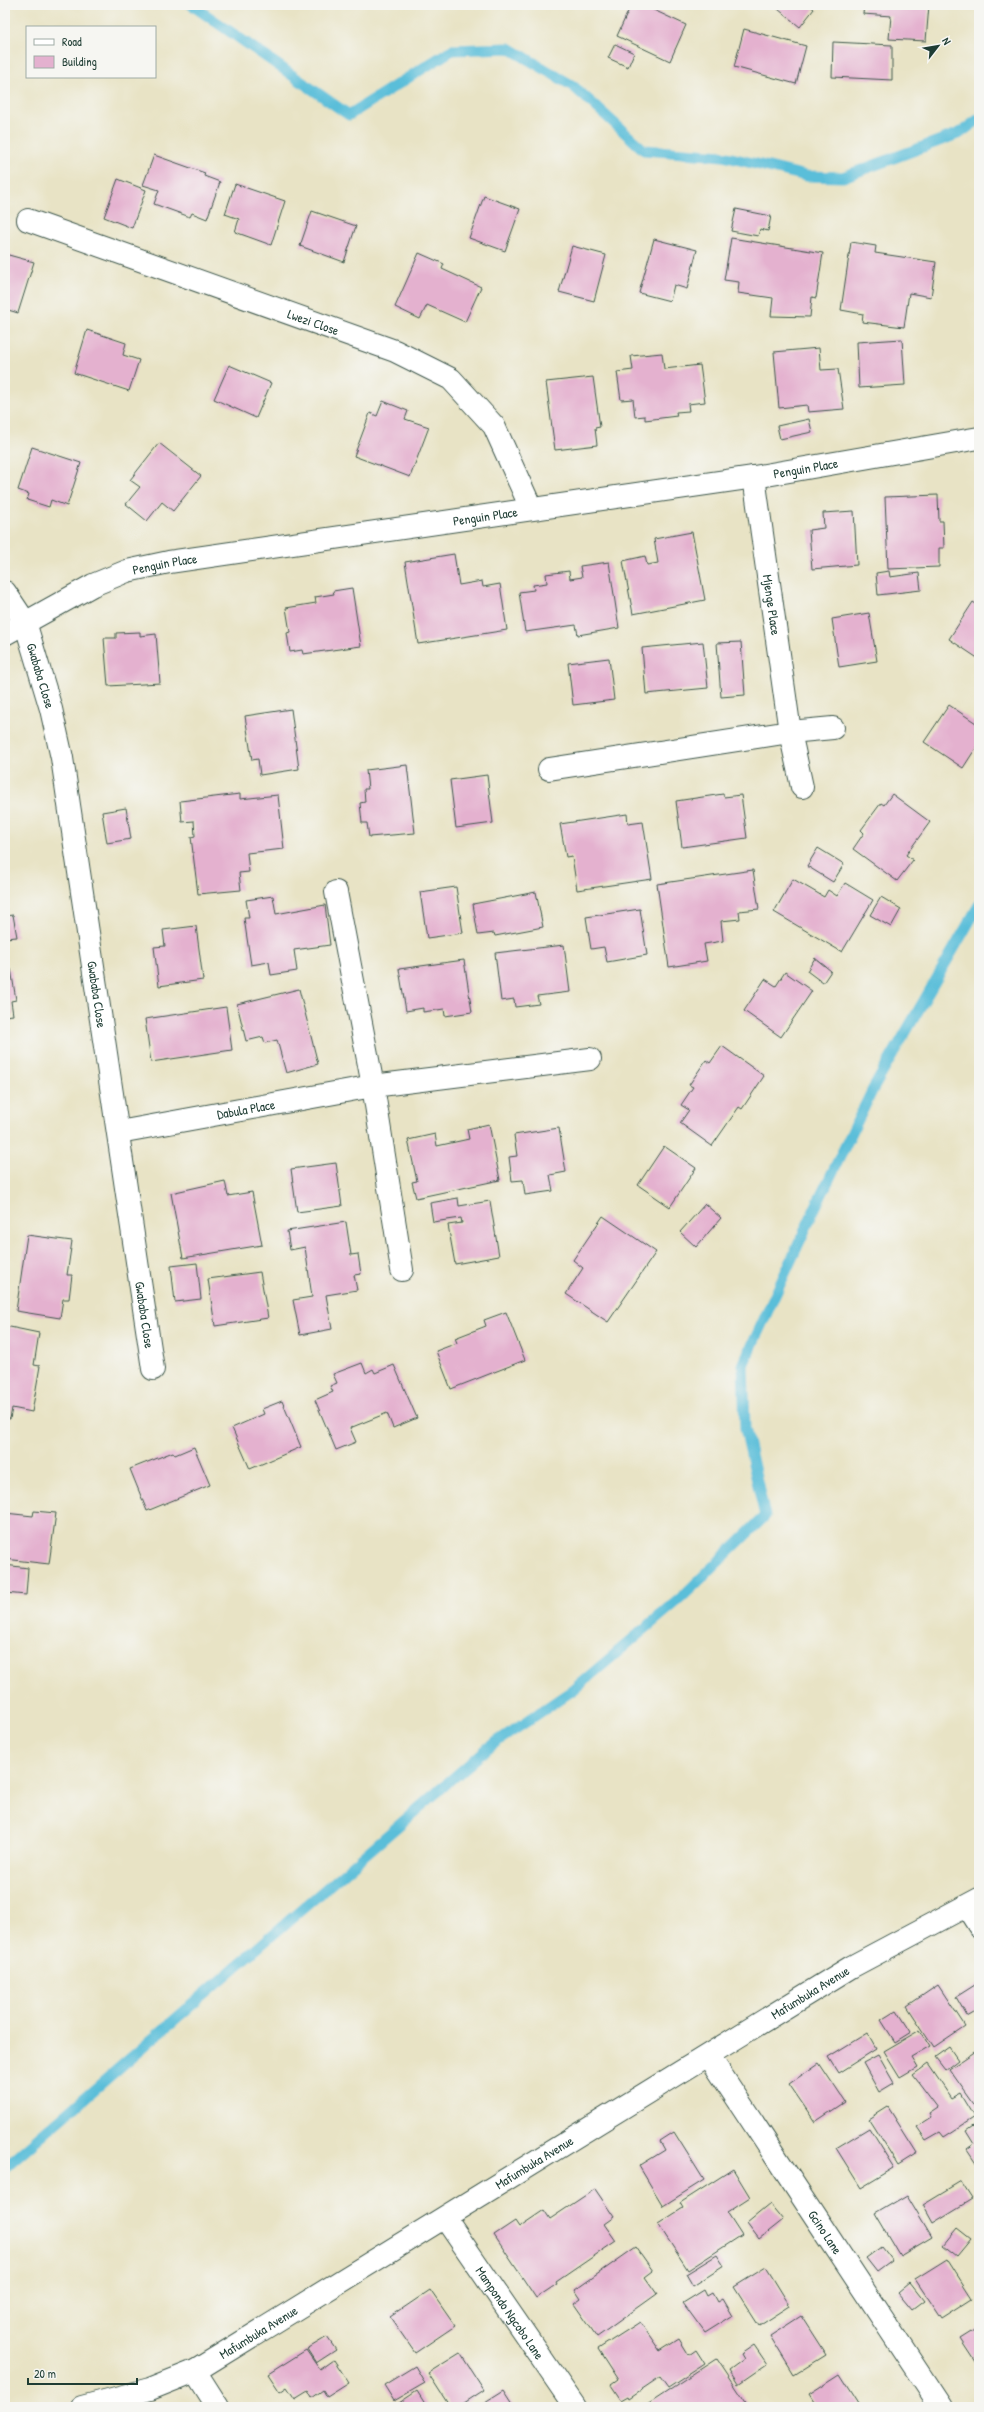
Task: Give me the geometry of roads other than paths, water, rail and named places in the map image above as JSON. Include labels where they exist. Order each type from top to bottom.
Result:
[{"type":"street","name":"Lwezi Close","points":[[28,220],[395,351],[451,379],[494,426],[531,508]]},
{"type":"street","name":"Penguin Place","points":[[5,634],[93,585],[134,570],[169,562],[531,508],[754,477],[979,438]]},
{"type":"street","name":"Mjenge Place","points":[[754,477],[790,732],[802,787]]},
{"type":"street","name":"Gwababa Close","points":[[5,592],[25,622],[51,709],[62,758],[119,1132],[153,1369]]},
{"type":"street","points":[[549,770],[790,732],[833,728]]},
{"type":"street","points":[[336,892],[374,1086],[402,1270]]},
{"type":"street","name":"Dabula Place","points":[[119,1132],[374,1086],[590,1060]]},
{"type":"street","points":[[973,1903],[979,1926]]},
{"type":"street","name":"Mafumbuka Avenue","points":[[82,2407],[150,2389],[195,2371],[709,2056],[851,1967],[973,1903]]},
{"type":"street","name":"Gcino Lane","points":[[709,2056],[941,2407]]},
{"type":"street","name":"Mampondo Ngcobo Lane","points":[[445,2218],[575,2407]]},
{"type":"street","points":[[195,2371],[218,2407]]},
{"type":"waterway","points":[[192,5],[349,115],[452,50],[509,48],[573,86],[644,150],[723,156],[806,176],[843,177],[960,133],[979,119]]},
{"type":"waterway","points":[[5,2167],[489,1747],[573,1690],[682,1597],[765,1516],[745,1428],[743,1365],[816,1206],[873,1089],[979,905]]}]
